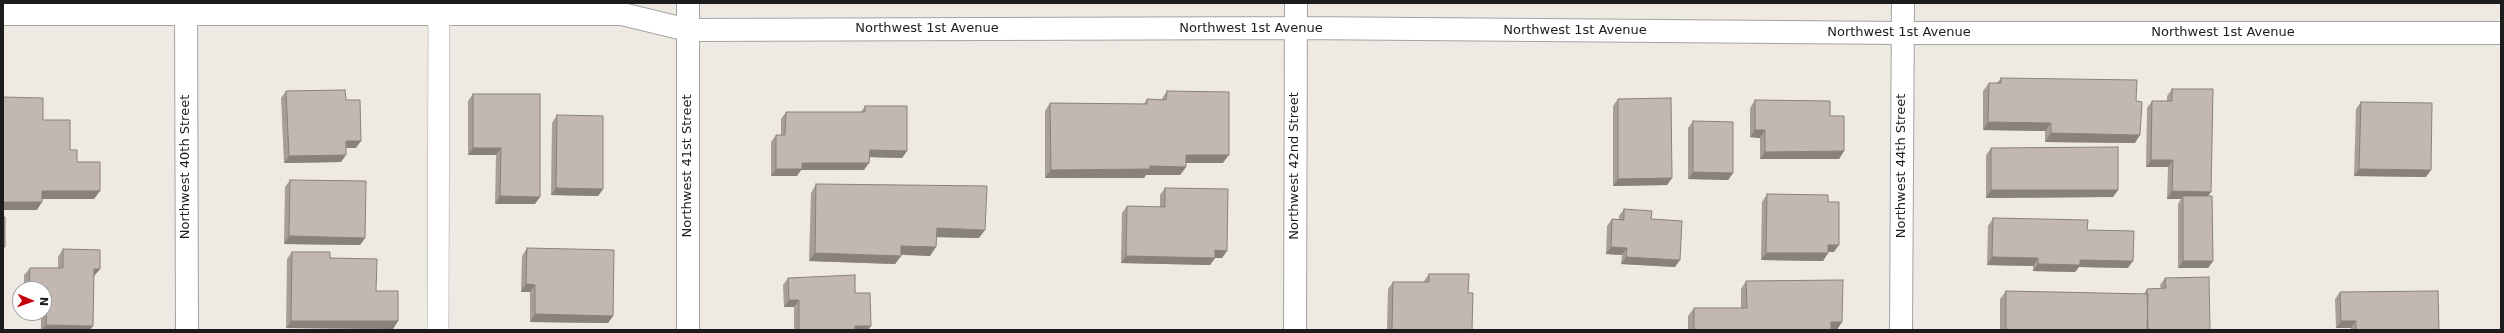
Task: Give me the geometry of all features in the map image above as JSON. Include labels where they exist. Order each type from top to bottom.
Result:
[{"type":"street","name":"Northwest 41st Street","points":[[688,3],[688,330]]},
{"type":"street","name":"Northwest 42nd Street","points":[[1295,330],[1296,3]]},
{"type":"street","name":"Northwest 44th Street","points":[[1901,330],[1903,3]]},
{"type":"street","name":"Northwest 1st Avenue","points":[[3,14],[186,8],[439,8],[622,14],[688,30],[1296,28],[1903,33],[2501,34]]},
{"type":"street","name":"Northwest 40th Street","points":[[186,8],[187,330]]},
{"type":"lane","points":[[438,330],[439,8]]},
{"type":"building","points":[[2001,78],[2137,80],[2136,101],[2142,102],[2140,135],[2051,133],[2051,123],[1988,122],[1989,83],[2001,83]]},
{"type":"building","points":[[2172,89],[2213,89],[2211,192],[2172,191],[2173,160],[2151,160],[2152,101],[2172,101]]},
{"type":"building","points":[[345,90],[346,100],[360,100],[361,141],[346,141],[346,155],[289,156],[286,91]]},
{"type":"building","points":[[1167,91],[1229,92],[1229,155],[1186,155],[1186,167],[1150,166],[1150,169],[1051,170],[1050,103],[1147,104],[1147,99],[1166,100]]},
{"type":"building","points":[[473,94],[540,94],[540,197],[500,196],[501,148],[473,148]]},
{"type":"building","points":[[3,97],[43,98],[43,120],[70,120],[70,150],[77,150],[77,162],[100,162],[100,191],[42,191],[42,202],[3,202]]},
{"type":"building","points":[[1671,98],[1672,178],[1618,179],[1618,99]]},
{"type":"building","points":[[1755,100],[1830,101],[1830,116],[1844,116],[1844,151],[1765,152],[1765,130],[1755,130]]},
{"type":"building","points":[[2361,102],[2432,103],[2431,170],[2359,169]]},
{"type":"building","points":[[865,106],[907,106],[907,151],[870,150],[869,163],[802,163],[802,169],[776,169],[776,135],[785,135],[786,112],[865,112]]},
{"type":"building","points":[[557,115],[603,116],[603,189],[556,188]]},
{"type":"building","points":[[1693,121],[1733,122],[1733,173],[1693,172]]},
{"type":"building","points":[[2118,147],[2118,190],[1991,190],[1991,148]]},
{"type":"building","points":[[290,180],[366,181],[365,238],[289,236]]},
{"type":"building","points":[[816,184],[987,186],[985,230],[937,228],[936,247],[901,246],[901,256],[815,253]]},
{"type":"building","points":[[1165,188],[1228,189],[1227,251],[1215,250],[1215,258],[1126,256],[1127,206],[1165,207]]},
{"type":"building","points":[[1767,194],[1828,195],[1828,202],[1839,202],[1839,245],[1828,245],[1828,253],[1766,253]]},
{"type":"building","points":[[2183,196],[2212,196],[2213,261],[2183,261]]},
{"type":"building","points":[[1624,209],[1652,211],[1651,219],[1682,221],[1680,260],[1626,257],[1627,248],[1611,247],[1612,219],[1624,220]]},
{"type":"building","points":[[3,217],[5,217],[5,247],[3,247]]},
{"type":"building","points":[[1993,218],[2088,220],[2087,230],[2134,231],[2133,261],[2080,260],[2080,265],[2038,264],[2038,258],[1992,257]]},
{"type":"building","points":[[527,248],[614,250],[613,316],[535,314],[535,285],[526,284]]},
{"type":"building","points":[[63,249],[100,250],[100,269],[94,269],[93,326],[46,325],[46,321],[52,321],[52,281],[29,281],[30,268],[63,268]]},
{"type":"building","points":[[292,252],[330,252],[330,258],[377,259],[376,291],[398,291],[398,321],[291,321]]},
{"type":"building","points":[[1429,274],[1469,274],[1468,293],[1473,293],[1472,330],[1392,330],[1393,282],[1429,282]]},
{"type":"building","points":[[855,275],[855,293],[870,293],[871,326],[855,326],[855,330],[799,330],[799,300],[789,300],[788,278]]},
{"type":"building","points":[[2209,277],[2210,330],[2148,330],[2147,289],[2166,288],[2165,278]]},
{"type":"building","points":[[1843,280],[1842,322],[1831,322],[1831,330],[1694,330],[1694,308],[1747,308],[1746,281]]},
{"type":"building","points":[[2006,291],[2148,294],[2147,330],[2006,330]]},
{"type":"building","points":[[2438,291],[2439,330],[2356,330],[2356,321],[2341,321],[2340,292]]}]
